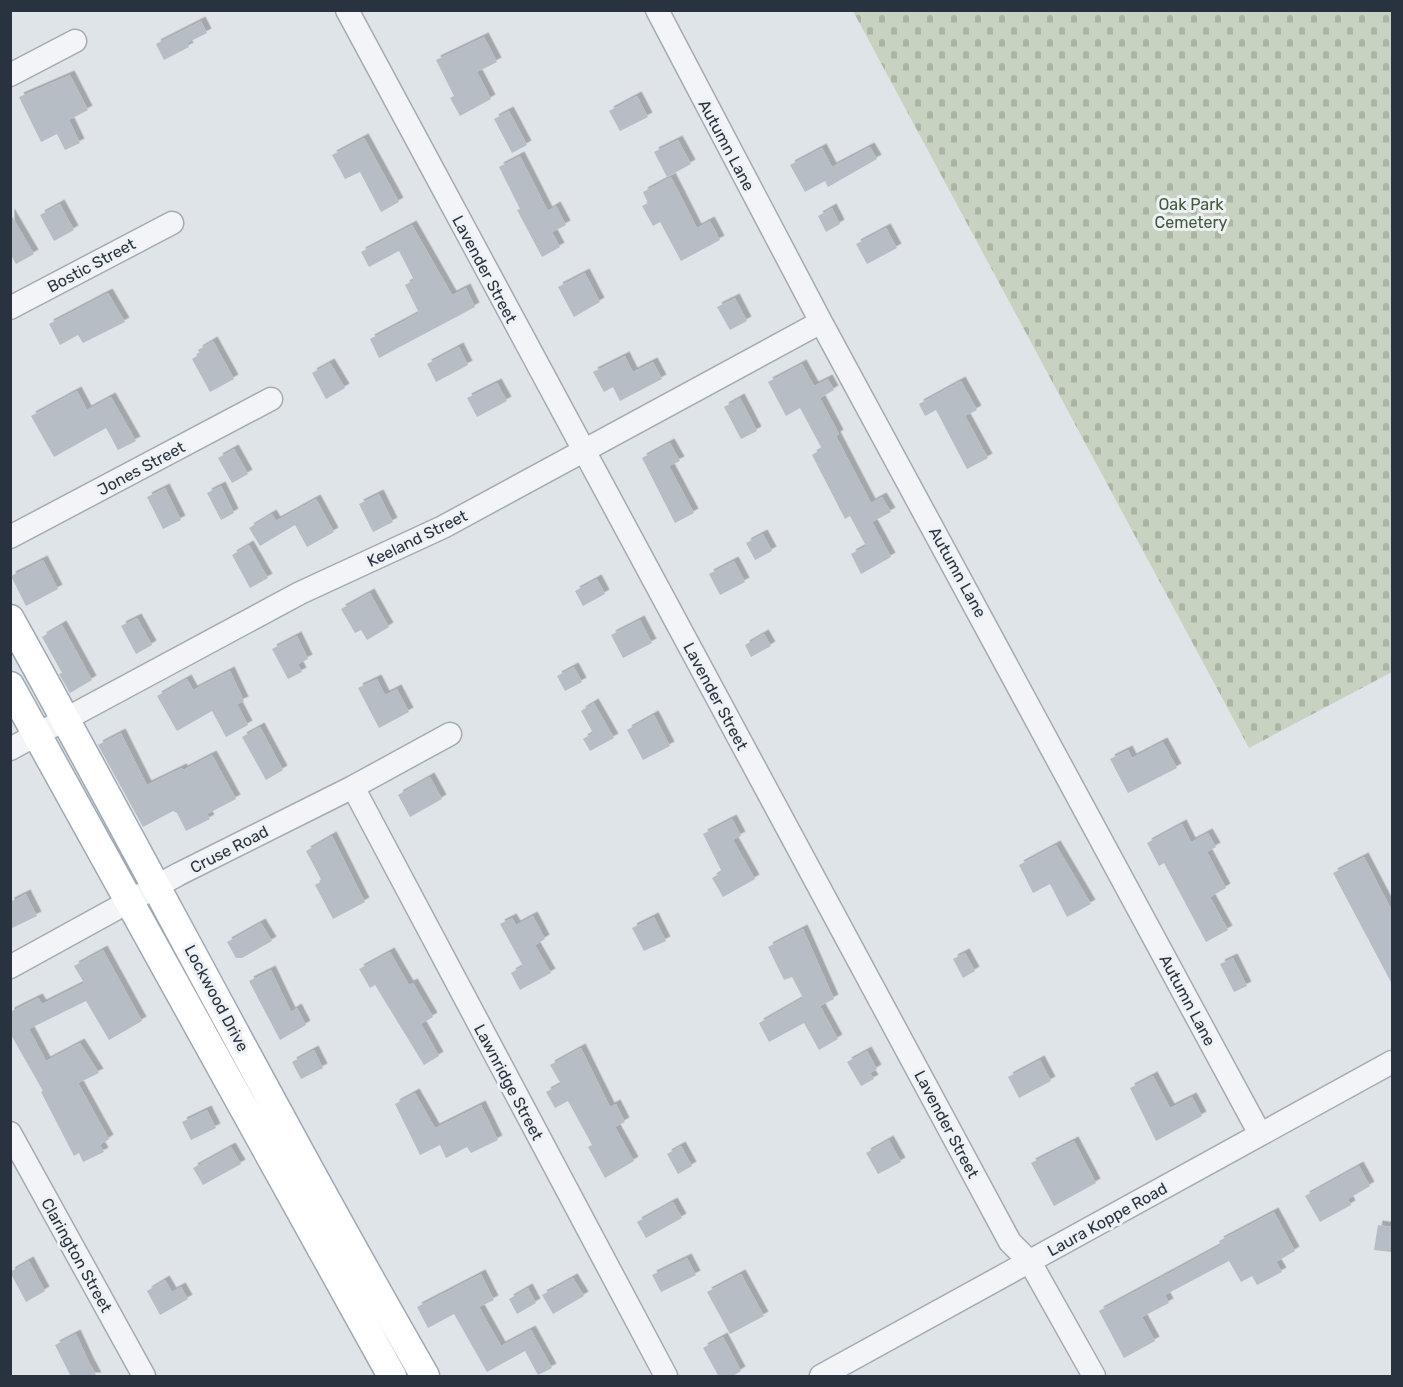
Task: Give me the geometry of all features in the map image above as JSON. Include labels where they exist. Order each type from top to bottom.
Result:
[{"type":"main road","name":"Lockwood Drive","points":[[10,620],[157,885],[328,1207],[425,1377]]},
{"type":"main road","name":"Lockwood Drive","points":[[10,686],[131,900],[247,1117],[392,1377]]},
{"type":"street","name":"Lavender Street","points":[[347,10],[1010,1242],[1030,1262],[1094,1377]]},
{"type":"street","name":"Autumn Lane","points":[[657,10],[821,322],[1260,1134]]},
{"type":"street","points":[[10,75],[75,41]]},
{"type":"street","name":"Bostic Street","points":[[10,308],[172,223]]},
{"type":"street","name":"Keeland Street","points":[[10,748],[300,593],[443,527],[821,322]]},
{"type":"street","name":"Jones Street","points":[[10,537],[271,399]]},
{"type":"street","name":"Cruse Road","points":[[10,967],[157,885],[353,787],[450,734]]},
{"type":"street","name":"Lawnridge Street","points":[[353,787],[666,1377]]},
{"type":"street","name":"Laura Koppe Road","points":[[821,1377],[1392,1062]]},
{"type":"street","name":"Clarington Street","points":[[10,1133],[144,1377]]},
{"type":"green space","name":"Oak Park Cemetery","points":[[853,11],[1392,11],[1392,672],[1249,748]]},
{"type":"building","points":[[201,21],[207,33],[187,43],[189,47],[164,60],[156,44]]},
{"type":"building","points":[[484,37],[497,62],[477,72],[491,99],[460,116],[450,98],[454,96],[436,60]]},
{"type":"building","points":[[70,75],[88,110],[69,120],[80,143],[65,150],[57,134],[41,142],[19,97]]},
{"type":"building","points":[[637,96],[648,117],[620,131],[609,111]]},
{"type":"building","points":[[509,111],[527,145],[512,153],[494,119]]},
{"type":"building","points":[[364,138],[399,202],[381,212],[360,172],[345,179],[332,155]]},
{"type":"building","points":[[678,140],[691,164],[667,177],[654,152]]},
{"type":"building","points":[[870,147],[877,159],[828,187],[825,181],[805,192],[790,165],[822,148],[832,167]]},
{"type":"building","points":[[520,156],[548,211],[556,206],[566,225],[552,232],[560,247],[542,257],[517,210],[520,209],[499,167]]},
{"type":"building","points":[[671,177],[697,228],[710,221],[720,240],[681,261],[660,222],[653,226],[642,206],[648,203],[643,192]]},
{"type":"building","points":[[60,204],[74,230],[54,241],[40,215]]},
{"type":"building","points":[[832,208],[840,224],[826,232],[818,216]]},
{"type":"building","points":[[10,213],[34,254],[16,264],[10,253]]},
{"type":"building","points":[[412,225],[452,295],[466,288],[475,307],[379,358],[370,339],[419,313],[405,285],[414,280],[399,251],[369,267],[361,252]]},
{"type":"building","points":[[886,228],[897,248],[867,264],[856,244]]},
{"type":"building","points":[[585,273],[600,302],[574,317],[558,287]]},
{"type":"building","points":[[108,293],[125,322],[83,343],[78,335],[60,345],[49,324]]},
{"type":"building","points":[[735,298],[747,321],[730,330],[717,307]]},
{"type":"building","points":[[213,341],[234,379],[210,392],[192,359],[200,354],[198,350]]},
{"type":"building","points":[[459,347],[468,365],[436,382],[427,364]]},
{"type":"building","points":[[625,356],[633,372],[653,362],[662,379],[620,401],[613,387],[604,392],[593,372]]},
{"type":"building","points":[[330,363],[345,388],[326,399],[312,373]]},
{"type":"building","points":[[802,364],[814,386],[828,379],[834,390],[820,398],[839,434],[836,436],[871,503],[882,497],[891,512],[872,522],[891,557],[861,574],[851,554],[866,546],[850,516],[845,519],[812,455],[822,449],[800,408],[786,416],[768,382]]},
{"type":"building","points":[[961,381],[977,410],[965,416],[988,458],[967,469],[936,410],[925,416],[919,404]]},
{"type":"building","points":[[497,383],[507,401],[477,417],[467,398]]},
{"type":"building","points":[[77,391],[87,410],[111,397],[136,441],[118,450],[106,428],[54,457],[31,416]]},
{"type":"building","points":[[740,398],[757,431],[741,439],[724,407]]},
{"type":"building","points":[[670,443],[680,461],[669,466],[694,513],[675,523],[642,458]]},
{"type":"building","points":[[234,449],[248,474],[232,483],[218,458]]},
{"type":"building","points":[[221,486],[234,513],[221,520],[207,493]]},
{"type":"building","points":[[165,488],[181,520],[163,529],[147,497]]},
{"type":"building","points":[[379,494],[393,522],[373,532],[359,504]]},
{"type":"building","points":[[316,499],[334,532],[307,547],[295,525],[260,546],[249,528],[272,514],[276,521]]},
{"type":"building","points":[[763,534],[772,551],[755,560],[746,543]]},
{"type":"building","points":[[249,545],[268,578],[250,588],[232,555]]},
{"type":"building","points":[[43,560],[58,589],[26,606],[11,576]]},
{"type":"building","points":[[734,561],[745,582],[720,595],[709,574]]},
{"type":"building","points":[[597,579],[605,594],[583,606],[575,591]]},
{"type":"building","points":[[370,593],[389,627],[367,640],[361,630],[355,633],[341,609]]},
{"type":"building","points":[[137,618],[152,645],[136,654],[121,626]]},
{"type":"building","points":[[640,620],[652,643],[623,658],[611,635]]},
{"type":"building","points":[[62,625],[92,680],[70,693],[42,637]]},
{"type":"building","points":[[764,634],[771,646],[751,657],[745,645]]},
{"type":"building","points":[[297,636],[308,659],[298,664],[302,672],[288,679],[272,649]]},
{"type":"building","points":[[574,667],[582,682],[565,691],[557,676]]},
{"type":"building","points":[[230,671],[244,701],[237,704],[248,725],[226,737],[212,711],[177,731],[157,696],[187,679],[193,690]]},
{"type":"building","points":[[377,679],[385,695],[397,689],[409,712],[379,728],[358,688]]},
{"type":"building","points":[[594,703],[614,738],[590,751],[583,739],[593,733],[581,711]]},
{"type":"building","points":[[654,715],[670,746],[643,760],[627,730]]},
{"type":"building","points":[[260,727],[283,770],[266,780],[242,737]]},
{"type":"building","points":[[121,733],[147,785],[212,755],[236,799],[207,814],[210,819],[186,831],[177,813],[173,811],[143,827],[98,745]]},
{"type":"building","points":[[1163,742],[1177,768],[1128,793],[1110,759],[1128,750],[1132,758]]},
{"type":"building","points":[[430,777],[442,799],[410,817],[398,795]]},
{"type":"building","points":[[732,819],[741,836],[733,840],[755,879],[723,897],[712,878],[722,872],[703,834]]},
{"type":"building","points":[[1182,824],[1191,842],[1208,833],[1216,847],[1207,852],[1226,888],[1210,897],[1228,930],[1206,942],[1164,863],[1159,866],[1147,843]]},
{"type":"building","points":[[332,836],[365,902],[333,919],[315,885],[322,881],[306,851]]},
{"type":"building","points":[[1056,845],[1091,904],[1067,917],[1050,884],[1033,893],[1019,865]]},
{"type":"building","points":[[1364,857],[1392,911],[1392,984],[1333,873]]},
{"type":"building","points":[[26,894],[37,916],[10,929],[10,902]]},
{"type":"building","points":[[533,916],[545,939],[535,945],[551,973],[520,990],[511,973],[523,966],[500,924],[512,918],[516,925]]},
{"type":"building","points":[[654,917],[666,941],[644,951],[632,928]]},
{"type":"building","points":[[261,923],[272,941],[242,958],[236,958],[227,942]]},
{"type":"building","points":[[803,929],[834,999],[820,1006],[838,1039],[819,1050],[804,1023],[769,1042],[759,1023],[803,998],[792,977],[784,980],[768,947]]},
{"type":"building","points":[[103,950],[142,1021],[109,1040],[86,1001],[29,1029],[46,1061],[80,1043],[99,1073],[78,1083],[109,1139],[100,1145],[104,1152],[83,1162],[79,1153],[74,1156],[41,1092],[43,1091],[10,1033],[10,1012],[38,998],[42,1004],[84,983],[74,966]]},
{"type":"building","points":[[390,952],[409,985],[413,983],[433,1017],[421,1024],[439,1056],[424,1065],[375,985],[370,988],[359,969]]},
{"type":"building","points":[[965,953],[975,971],[963,978],[953,959]]},
{"type":"building","points":[[1233,958],[1247,986],[1234,992],[1220,964]]},
{"type":"building","points":[[271,970],[291,1012],[297,1008],[306,1025],[280,1040],[249,981]]},
{"type":"building","points":[[581,1048],[610,1107],[616,1104],[625,1122],[615,1127],[634,1161],[605,1178],[588,1147],[592,1145],[568,1101],[555,1108],[546,1092],[561,1084],[550,1065]]},
{"type":"building","points":[[314,1050],[323,1068],[301,1079],[292,1062]]},
{"type":"building","points":[[867,1051],[877,1069],[870,1073],[874,1079],[861,1086],[847,1062]]},
{"type":"building","points":[[1040,1060],[1051,1081],[1019,1098],[1008,1077]]},
{"type":"building","points":[[1153,1076],[1170,1108],[1192,1097],[1202,1116],[1156,1141],[1130,1088]]},
{"type":"building","points":[[415,1093],[435,1128],[481,1105],[498,1140],[471,1153],[467,1147],[446,1158],[440,1145],[420,1155],[395,1104]]},
{"type":"building","points":[[207,1110],[216,1128],[191,1140],[182,1122]]},
{"type":"building","points":[[889,1140],[901,1162],[878,1174],[866,1153]]},
{"type":"building","points":[[1074,1141],[1096,1183],[1054,1206],[1031,1163]]},
{"type":"building","points":[[681,1146],[692,1166],[678,1174],[667,1154]]},
{"type":"building","points":[[231,1147],[241,1164],[203,1185],[193,1168]]},
{"type":"building","points":[[1359,1166],[1370,1186],[1348,1199],[1351,1205],[1320,1222],[1305,1196]]},
{"type":"building","points":[[673,1202],[682,1218],[646,1238],[637,1222]]},
{"type":"building","points":[[1274,1212],[1295,1251],[1276,1262],[1282,1272],[1257,1285],[1252,1276],[1241,1282],[1229,1261],[1165,1295],[1169,1303],[1142,1317],[1155,1341],[1124,1358],[1099,1311],[1221,1245],[1219,1241]]},
{"type":"building","points":[[1378,1225],[1392,1227],[1391,1252],[1374,1250]]},
{"type":"building","points":[[687,1258],[696,1275],[661,1292],[652,1275]]},
{"type":"building","points":[[29,1261],[45,1291],[26,1302],[10,1272]]},
{"type":"building","points":[[481,1274],[494,1300],[479,1307],[501,1346],[531,1330],[552,1368],[538,1375],[525,1351],[487,1372],[454,1314],[428,1328],[417,1307]]},
{"type":"building","points":[[741,1274],[764,1316],[730,1334],[707,1292]]},
{"type":"building","points":[[573,1278],[584,1296],[553,1314],[542,1295]]},
{"type":"building","points":[[165,1280],[172,1292],[181,1287],[188,1299],[160,1315],[147,1291]]},
{"type":"building","points":[[528,1288],[536,1303],[517,1314],[509,1299]]},
{"type":"building","points":[[76,1334],[97,1377],[71,1377],[55,1345]]},
{"type":"building","points":[[723,1337],[741,1371],[731,1377],[719,1377],[703,1348]]}]
